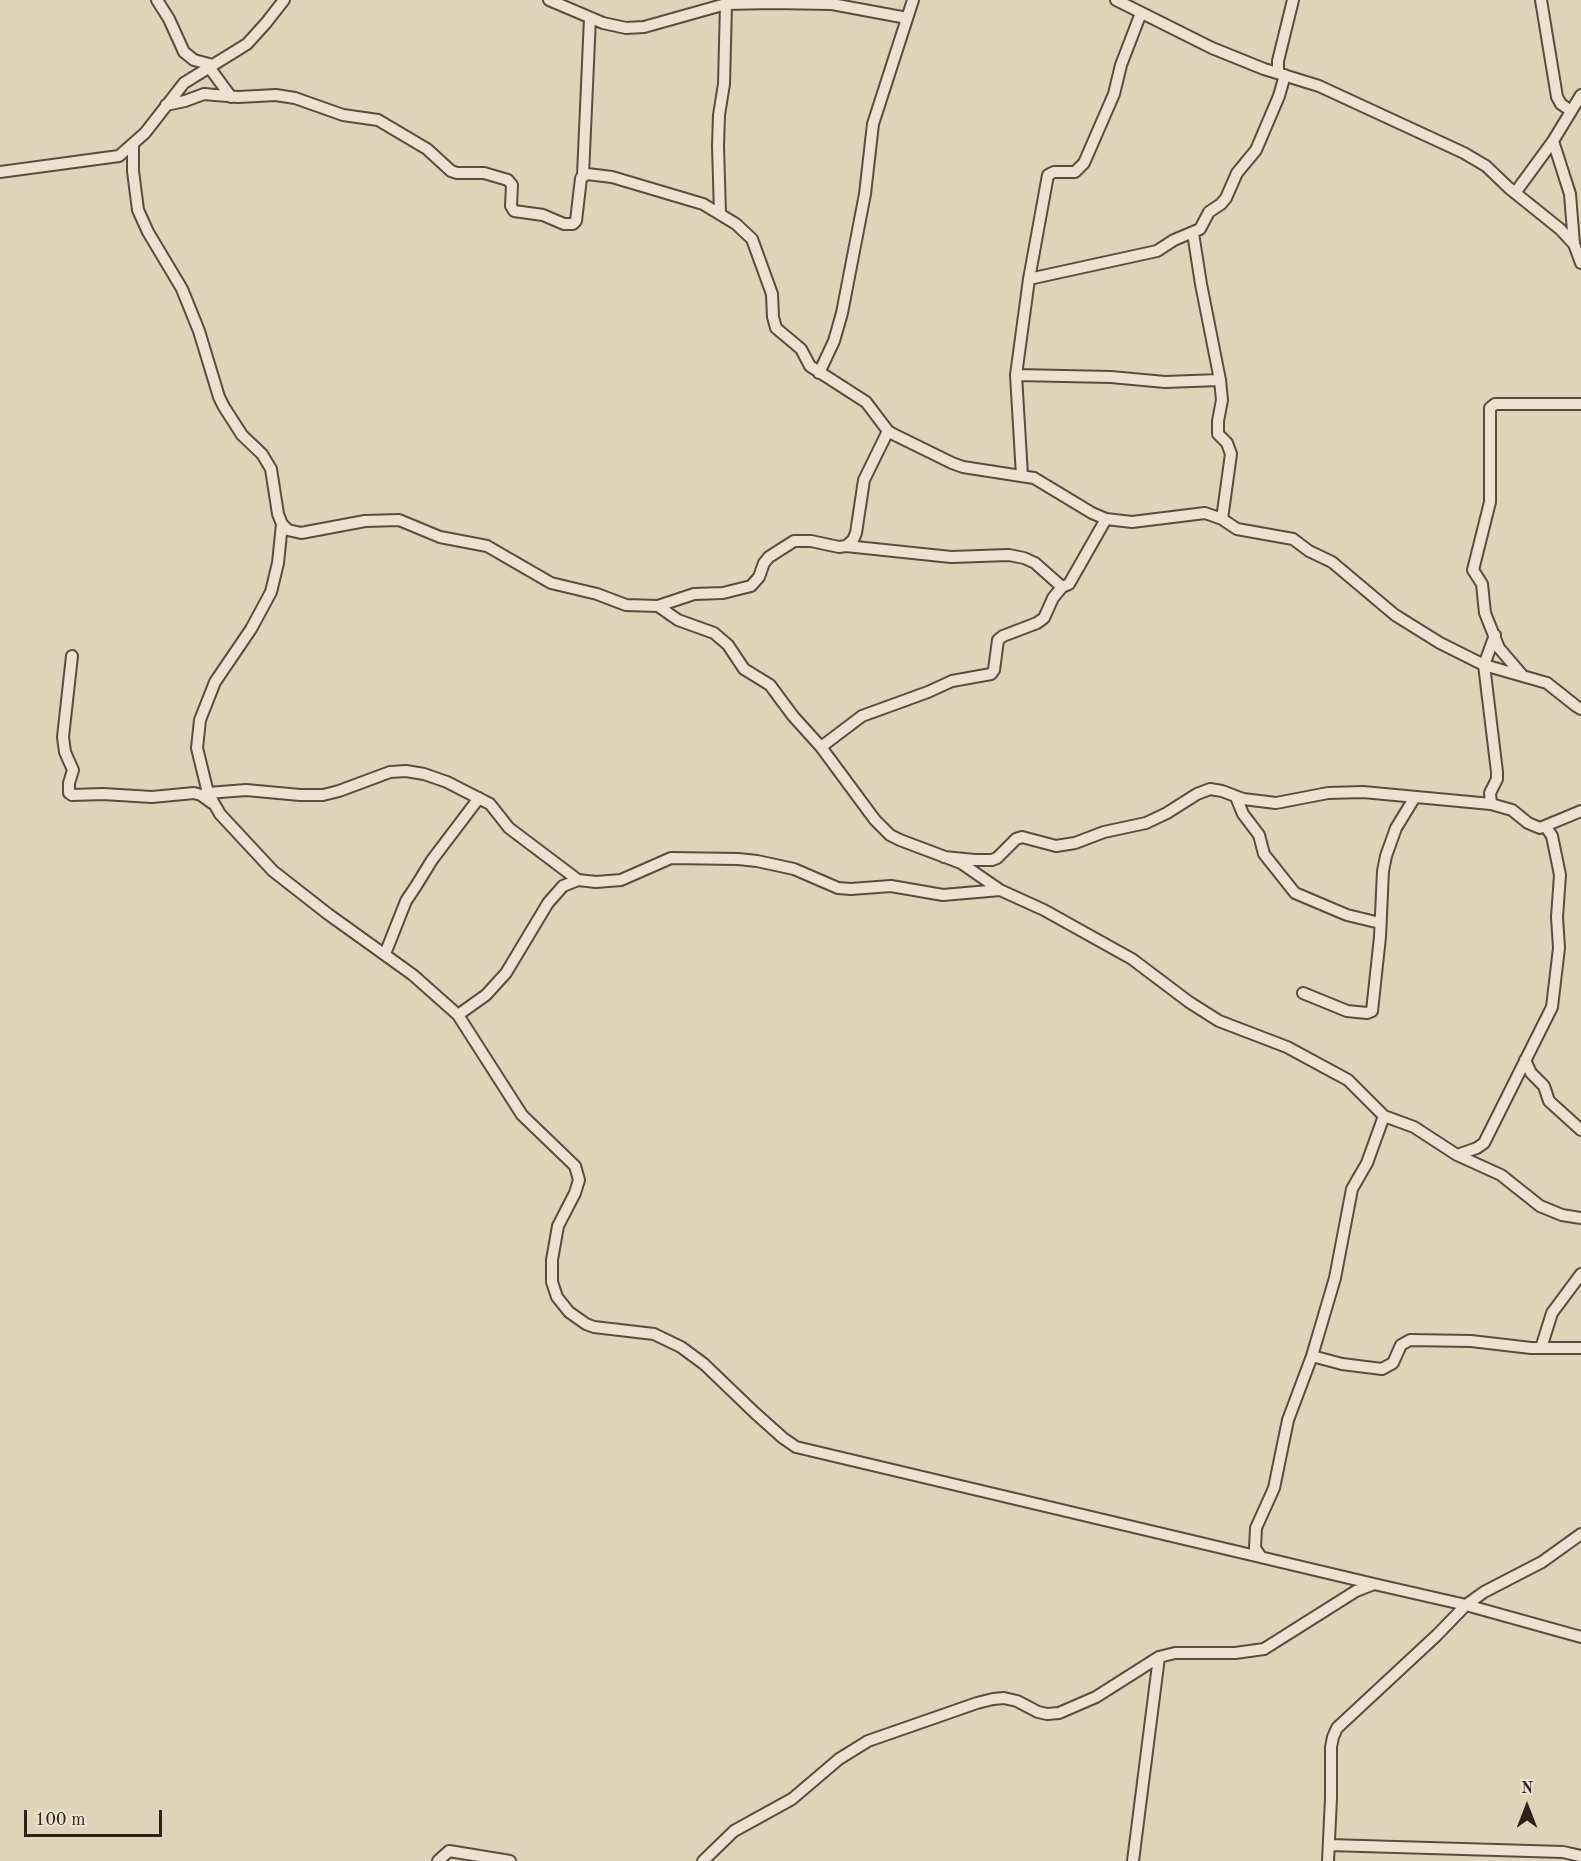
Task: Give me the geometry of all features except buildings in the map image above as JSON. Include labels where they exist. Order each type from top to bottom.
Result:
[{"type":"street","points":[[157,0],[169,19],[184,52],[194,60],[211,66],[231,97]]},
{"type":"street","points":[[0,172],[118,156],[133,145],[184,83],[247,44],[284,0]]},
{"type":"street","points":[[549,0],[590,18],[626,28],[644,27],[707,4],[832,2],[907,18]]},
{"type":"street","points":[[819,373],[840,323],[865,194],[873,124],[913,0]]},
{"type":"street","points":[[1116,0],[1212,48],[1319,86],[1464,153],[1486,166],[1574,244]]},
{"type":"street","points":[[1029,279],[1157,251],[1174,240],[1200,229],[1209,212],[1226,198],[1237,173],[1256,150],[1279,96],[1282,74],[1278,61],[1293,0]]},
{"type":"street","points":[[1541,0],[1557,97],[1561,104],[1571,111]]},
{"type":"street","points":[[720,213],[718,146],[719,115],[724,84],[726,4]]},
{"type":"street","points":[[1022,476],[1016,375],[1029,279],[1048,175],[1054,172],[1075,172],[1084,163],[1114,94],[1121,65],[1141,13]]},
{"type":"street","points":[[166,105],[186,101],[199,94],[231,97],[286,96],[343,115],[378,120],[427,149],[451,171],[484,173],[508,180],[512,184],[511,206],[514,211],[543,216],[564,224],[573,224],[576,220],[583,175],[590,18]]},
{"type":"street","points":[[1515,193],[1553,141],[1581,95]]},
{"type":"street","points":[[1553,141],[1570,194],[1574,244],[1581,263]]},
{"type":"street","points":[[133,145],[133,171],[138,210],[148,232],[182,289],[200,331],[219,397],[231,420],[242,435],[262,454],[271,469],[275,502],[282,524],[278,563],[271,592],[251,629],[215,682],[200,720],[197,748],[202,776],[210,798],[244,841],[273,871],[328,914],[385,954],[436,994],[458,1015],[522,1115],[568,1157],[579,1173],[579,1180],[558,1226],[552,1260],[552,1282],[557,1297],[577,1318],[594,1328],[647,1333],[674,1343],[705,1364],[755,1413],[783,1438],[796,1446],[1466,1605],[1581,1637]]},
{"type":"street","points":[[118,156],[133,171]]},
{"type":"street","points":[[583,175],[612,177],[703,204],[720,213],[752,239],[772,294],[776,328],[801,349],[810,366],[866,402],[888,431],[963,467],[1022,476],[1042,482],[1092,513],[1106,519],[1124,522],[1148,521],[1195,513],[1214,515],[1237,529],[1293,539],[1309,551],[1332,562],[1395,615],[1440,643],[1484,664],[1552,685],[1581,709]]},
{"type":"street","points":[[1194,233],[1201,284],[1220,380],[1222,400],[1218,434],[1227,442],[1231,454],[1222,519]]},
{"type":"street","points":[[1016,375],[1103,376],[1165,382],[1220,380]]},
{"type":"street","points":[[1523,676],[1503,654],[1485,613],[1482,584],[1474,573],[1473,566],[1490,502],[1490,408],[1495,404],[1581,404]]},
{"type":"street","points":[[846,546],[853,540],[856,533],[864,480],[888,431]]},
{"type":"street","points":[[821,747],[862,716],[952,681],[991,674],[994,670],[998,640],[1044,618],[1053,598],[1062,587],[1069,584],[1106,519]]},
{"type":"street","points":[[282,524],[288,530],[301,533],[365,521],[399,520],[441,537],[487,546],[551,583],[597,594],[626,604],[658,606],[694,594],[723,593],[751,586],[759,578],[764,562],[794,541],[812,541],[838,547],[951,557],[1009,555],[1035,563],[1062,587]]},
{"type":"street","points":[[658,606],[678,620],[707,629],[721,638],[744,669],[770,685],[793,716],[821,747],[881,827],[900,840],[961,863],[1000,890],[1044,910],[1132,959],[1189,1002],[1219,1021],[1287,1047],[1348,1080],[1384,1116],[1414,1127],[1456,1155],[1501,1175],[1528,1199],[1540,1206],[1562,1215],[1581,1218]]},
{"type":"street","points":[[1491,804],[1490,793],[1497,779],[1497,772],[1484,664],[1495,635]]},
{"type":"street","points":[[72,656],[63,737],[65,752],[73,770],[69,783],[69,793],[72,795],[152,797],[194,793],[210,798],[238,790],[323,795],[390,772],[406,771],[424,774],[447,782],[479,798],[496,811],[509,828],[578,880]]},
{"type":"street","points":[[944,857],[992,860],[1016,839],[1022,837],[1056,846],[1075,843],[1104,832],[1155,819],[1197,794],[1210,789],[1236,797],[1276,803],[1328,793],[1385,793],[1491,804],[1512,810],[1535,827],[1546,827],[1581,811]]},
{"type":"street","points":[[1236,797],[1243,814],[1259,834],[1264,854],[1295,893],[1331,910],[1380,922]]},
{"type":"street","points":[[1303,993],[1347,1011],[1367,1013],[1372,1011],[1386,856],[1396,828],[1414,797]]},
{"type":"street","points":[[385,954],[403,909],[416,885],[479,798]]},
{"type":"street","points":[[1456,1155],[1477,1148],[1484,1143],[1550,1014],[1558,948],[1557,918],[1560,875],[1554,842],[1546,827]]},
{"type":"street","points":[[458,1015],[486,995],[506,973],[539,916],[563,886],[578,880],[596,882],[621,880],[670,858],[738,859],[778,865],[810,875],[838,888],[891,886],[943,895],[1000,890]]},
{"type":"street","points":[[1525,1060],[1531,1072],[1544,1086],[1549,1101],[1581,1130]]},
{"type":"street","points":[[1261,1557],[1255,1548],[1256,1528],[1274,1488],[1288,1420],[1312,1356],[1335,1278],[1353,1189],[1367,1163],[1384,1116]]},
{"type":"street","points":[[1540,1348],[1552,1313],[1581,1274]]},
{"type":"street","points":[[1312,1356],[1342,1364],[1382,1369],[1392,1363],[1401,1345],[1410,1340],[1471,1341],[1540,1348],[1581,1348]]},
{"type":"street","points":[[1328,1861],[1331,1746],[1337,1728],[1466,1605],[1484,1592],[1542,1562],[1581,1534]]},
{"type":"street","points":[[703,1861],[734,1831],[792,1799],[839,1759],[868,1742],[993,1699],[1004,1698],[1017,1701],[1047,1714],[1059,1713],[1096,1697],[1159,1658],[1175,1653],[1235,1653],[1264,1649],[1348,1596],[1374,1584]]},
{"type":"street","points":[[1133,1861],[1159,1658]]},
{"type":"street","points":[[1329,1845],[1563,1852],[1581,1856]]},
{"type":"street","points":[[438,1861],[449,1851],[510,1861]]}]
